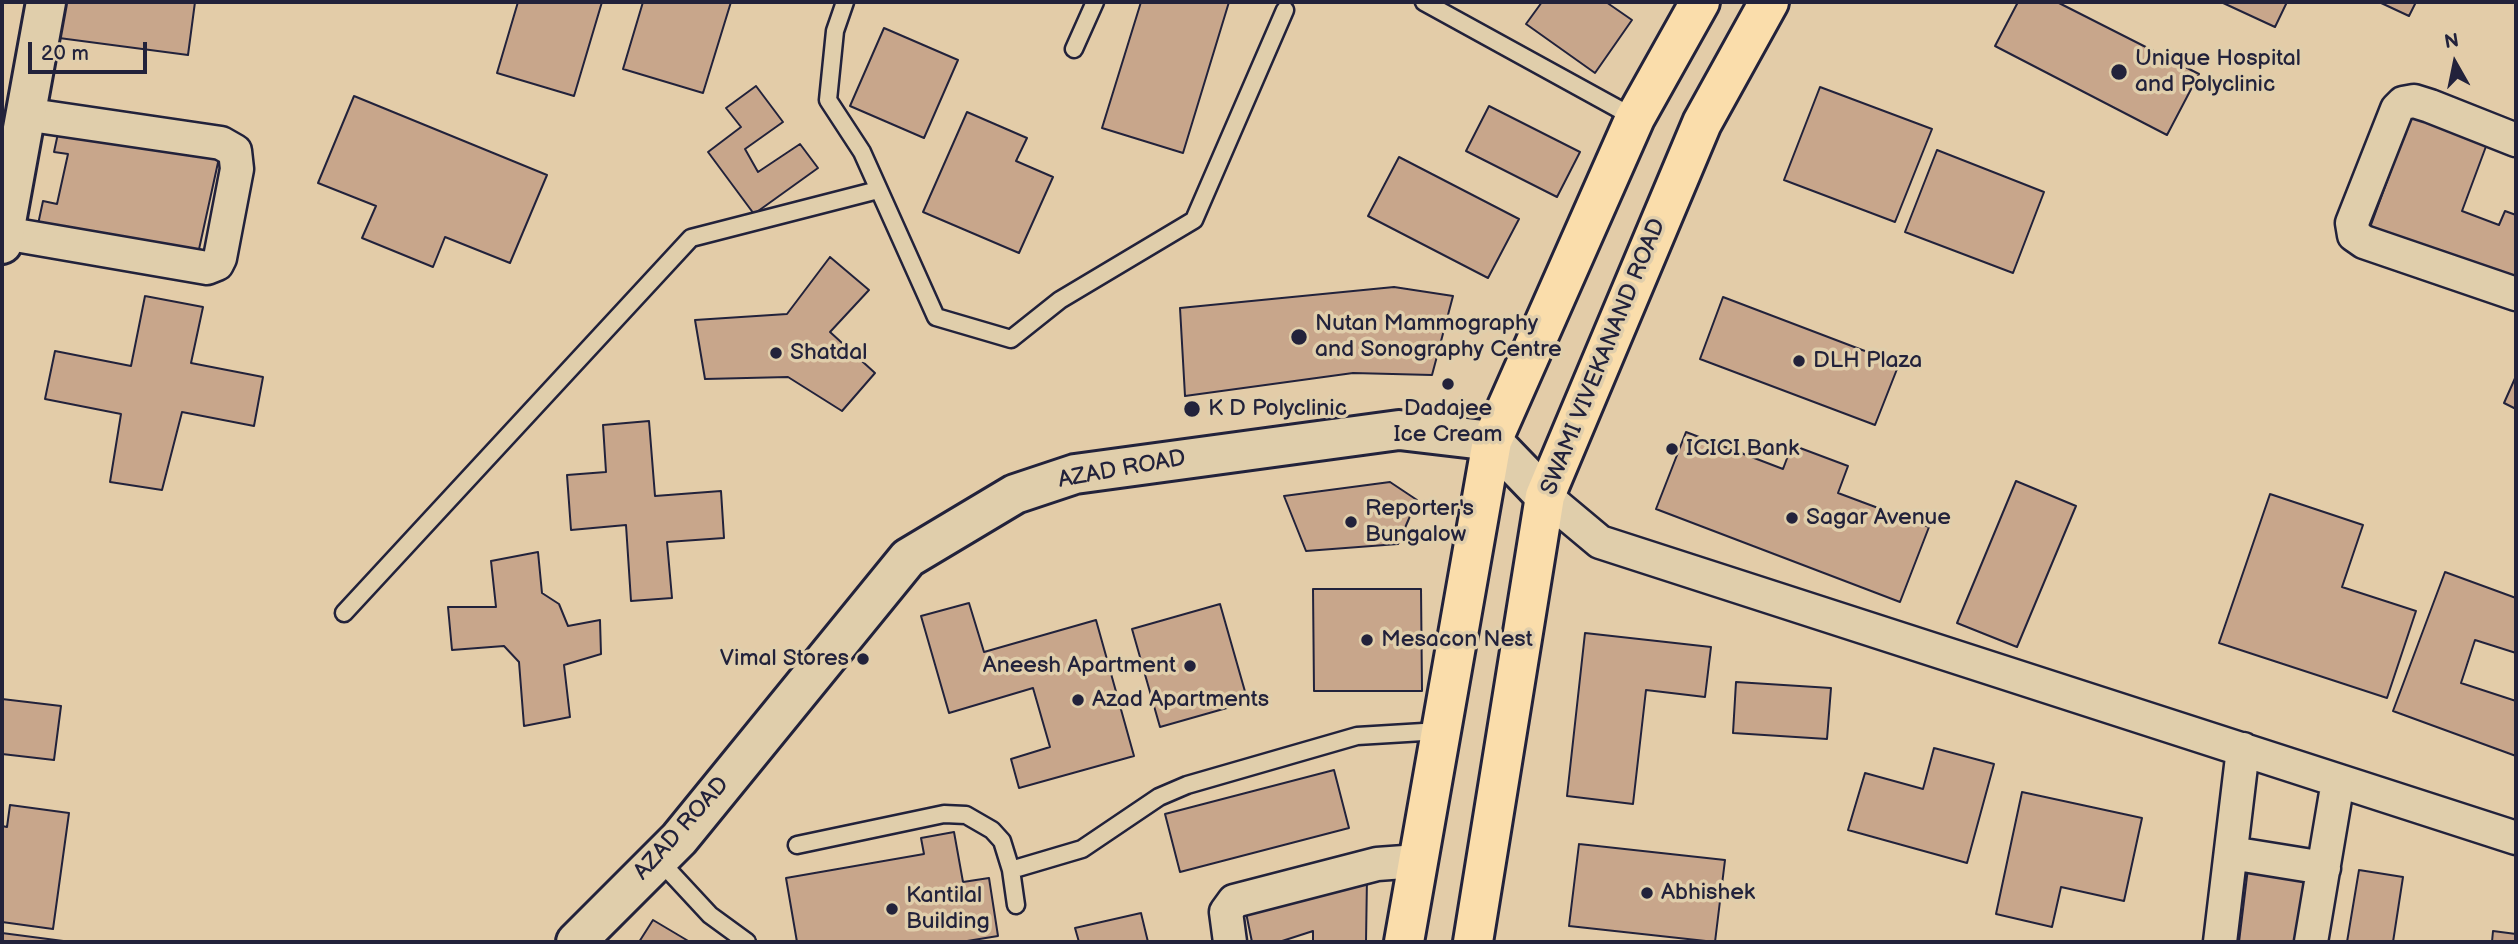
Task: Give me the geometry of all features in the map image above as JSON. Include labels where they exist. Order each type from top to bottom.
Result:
[{"type":"main road","name":"SWAMI VIVEKANAND ROAD","points":[[1473,942],[1545,496],[1702,123],[1769,2]]},
{"type":"main road","points":[[1404,942],[1492,441],[1635,118],[1696,3]]},
{"type":"street","points":[[24,114],[221,143],[235,151],[237,169],[220,258],[207,268],[3,239],[24,114],[46,2]]},
{"type":"street","points":[[2516,140],[2430,106],[2414,101],[2403,103],[2397,109],[2352,223],[2354,235],[2364,242],[2516,294]]},
{"type":"street","name":"AZAD ROAD","points":[[576,942],[679,839],[908,558],[1015,494],[1075,474],[1399,430],[1492,441]]},
{"type":"street","points":[[1492,441],[1545,496],[1600,542],[2516,838]]},
{"type":"street","points":[[2220,942],[2243,749]]},
{"type":"street","points":[[2311,942],[2337,781]]},
{"type":"street","points":[[2231,853],[2324,868]]},
{"type":"street","points":[[1230,942],[1226,912],[1234,901],[1377,864],[1418,862]]},
{"type":"lane","points":[[845,2],[835,31],[828,100],[862,152],[936,317],[1011,339],[1060,300],[1194,220],[1285,10]]},
{"type":"lane","points":[[1074,49],[1095,2]]},
{"type":"lane","points":[[1424,2],[1635,118]]},
{"type":"lane","points":[[344,612],[691,238],[878,190]]},
{"type":"lane","points":[[1011,870],[1082,849],[1160,797],[1187,785],[1357,736],[1441,731]]},
{"type":"lane","points":[[797,845],[944,814],[966,815],[997,835],[1011,870],[1016,905]]},
{"type":"lane","points":[[658,859],[710,915],[747,942]]},
{"type":"building","points":[[64,2],[195,2],[188,55],[59,38]]},
{"type":"building","points":[[518,2],[602,2],[574,96],[497,73]]},
{"type":"building","points":[[643,2],[731,2],[703,93],[623,69]]},
{"type":"building","points":[[1141,2],[1229,2],[1183,153],[1102,128]]},
{"type":"building","points":[[1542,2],[1606,2],[1632,20],[1595,73],[1526,24]]},
{"type":"building","points":[[2018,2],[2057,2],[2199,74],[2167,135],[1995,46]]},
{"type":"building","points":[[2221,2],[2287,2],[2275,27]]},
{"type":"building","points":[[2379,2],[2416,2],[2409,16]]},
{"type":"building","points":[[884,28],[958,60],[924,138],[850,106]]},
{"type":"building","points":[[756,86],[783,122],[745,149],[758,172],[800,144],[818,168],[754,214],[708,152],[741,127],[726,108]]},
{"type":"building","points":[[1820,87],[1932,129],[1895,222],[1784,180]]},
{"type":"building","points":[[354,96],[547,175],[510,263],[445,237],[433,267],[362,238],[376,206],[318,183]]},
{"type":"building","points":[[1489,106],[1580,152],[1557,197],[1466,151]]},
{"type":"building","points":[[967,112],[1027,138],[1016,161],[1053,177],[1019,253],[923,212]]},
{"type":"building","points":[[2412,113],[2488,141],[2462,211],[2499,225],[2505,211],[2516,215],[2516,287],[2368,233]]},
{"type":"building","points":[[60,124],[219,158],[196,263],[37,229],[43,201],[57,204],[68,154],[54,152]]},
{"type":"building","points":[[1937,150],[2044,192],[2013,273],[1905,232]]},
{"type":"building","points":[[1399,157],[1519,219],[1488,278],[1368,216]]},
{"type":"building","name":"Shatdal","points":[[830,257],[869,290],[830,332],[875,373],[842,411],[788,377],[705,379],[695,320],[787,314]]},
{"type":"building","points":[[1394,287],[1453,296],[1432,375],[1353,373],[1185,396],[1180,308]]},
{"type":"building","points":[[145,296],[203,307],[191,363],[263,377],[254,426],[182,412],[162,490],[110,482],[121,414],[45,399],[55,351],[131,366]]},
{"type":"building","name":"DLH Plaza","points":[[1723,297],[1899,364],[1875,425],[1700,359]]},
{"type":"building","points":[[2516,376],[2516,409],[2504,403]]},
{"type":"building","points":[[649,421],[655,496],[721,491],[724,538],[667,542],[672,598],[631,601],[626,525],[571,530],[567,475],[606,472],[603,425]]},
{"type":"building","name":"Sagar Avenue","points":[[1686,432],[1783,469],[1792,445],[1848,466],[1838,493],[1929,527],[1900,602],[1656,509]]},
{"type":"building","points":[[2016,481],[2076,506],[2017,647],[1957,623]]},
{"type":"building","name":"Reporter's Bungalow","points":[[1390,482],[1417,500],[1398,544],[1306,551],[1284,496]]},
{"type":"building","points":[[2270,494],[2363,525],[2342,587],[2416,611],[2387,698],[2219,643]]},
{"type":"building","points":[[538,552],[542,593],[559,604],[568,626],[600,620],[601,654],[564,665],[570,717],[524,726],[519,662],[504,646],[452,650],[448,607],[496,607],[491,561]]},
{"type":"building","points":[[2445,572],[2516,598],[2516,653],[2475,640],[2461,683],[2516,701],[2516,756],[2393,711]]},
{"type":"building","name":"Mesacon Nest","points":[[1313,589],[1421,589],[1422,691],[1314,691]]},
{"type":"building","name":"Azad Apartments","points":[[969,603],[984,652],[1096,620],[1134,756],[1019,788],[1011,759],[1050,747],[1033,688],[949,713],[921,616]]},
{"type":"building","name":"Aneesh Apartment","points":[[1220,604],[1248,702],[1160,727],[1132,629]]},
{"type":"building","points":[[1585,633],[1711,647],[1705,697],[1646,690],[1633,804],[1567,796]]},
{"type":"building","points":[[1736,682],[1831,688],[1827,739],[1733,733]]},
{"type":"building","points":[[2,699],[61,706],[54,760],[2,754]]},
{"type":"building","points":[[1934,748],[1994,764],[1967,863],[1848,830],[1865,773],[1923,789]]},
{"type":"building","points":[[1334,770],[1349,828],[1180,872],[1165,814]]},
{"type":"building","points":[[2022,792],[2142,818],[2124,901],[2061,887],[2052,927],[1996,914]]},
{"type":"building","points":[[10,805],[69,813],[53,929],[2,922],[2,826],[7,827]]},
{"type":"building","name":"Kantilal Building","points":[[954,832],[963,882],[989,878],[998,936],[961,942],[797,942],[786,878],[924,854],[921,838]]},
{"type":"building","name":"Abhishek","points":[[1579,844],[1725,860],[1715,942],[1569,926]]},
{"type":"building","points":[[2249,860],[2307,868],[2296,942],[2239,942]]},
{"type":"building","points":[[2359,870],[2403,877],[2393,942],[2347,942]]},
{"type":"building","points":[[1367,877],[1366,942],[1313,942],[1313,931],[1279,942],[1252,942],[1244,903]]},
{"type":"building","points":[[1141,913],[1148,942],[1079,942],[1075,928]]},
{"type":"building","points":[[653,920],[690,942],[639,942]]},
{"type":"building","points":[[2493,931],[2516,934],[2516,942],[2492,942]]},
{"type":"building","points":[[2,933],[71,942],[2,942]]},
{"type":"place","name":"Unique Hospital and Polyclinic","points":[[2119,72]]},
{"type":"place","name":"Nutan Mammography and Sonography Centre","points":[[1299,337]]},
{"type":"place","name":"Shatdal","points":[[776,353]]},
{"type":"place","name":"DLH Plaza","points":[[1799,361]]},
{"type":"place","name":"Dadajee Ice Cream","points":[[1448,384]]},
{"type":"place","name":"K D Polyclinic","points":[[1192,409]]},
{"type":"place","name":"ICICI Bank","points":[[1672,449]]},
{"type":"place","name":"Sagar Avenue","points":[[1792,518]]},
{"type":"place","name":"Reporter's Bungalow","points":[[1351,522]]},
{"type":"place","name":"Mesacon Nest","points":[[1367,640]]},
{"type":"place","name":"Vimal Stores","points":[[863,659]]},
{"type":"place","name":"Aneesh Apartment","points":[[1190,666]]},
{"type":"place","name":"Azad Apartments","points":[[1078,700]]},
{"type":"place","name":"Abhishek","points":[[1647,893]]},
{"type":"place","name":"Kantilal Building","points":[[892,909]]}]
